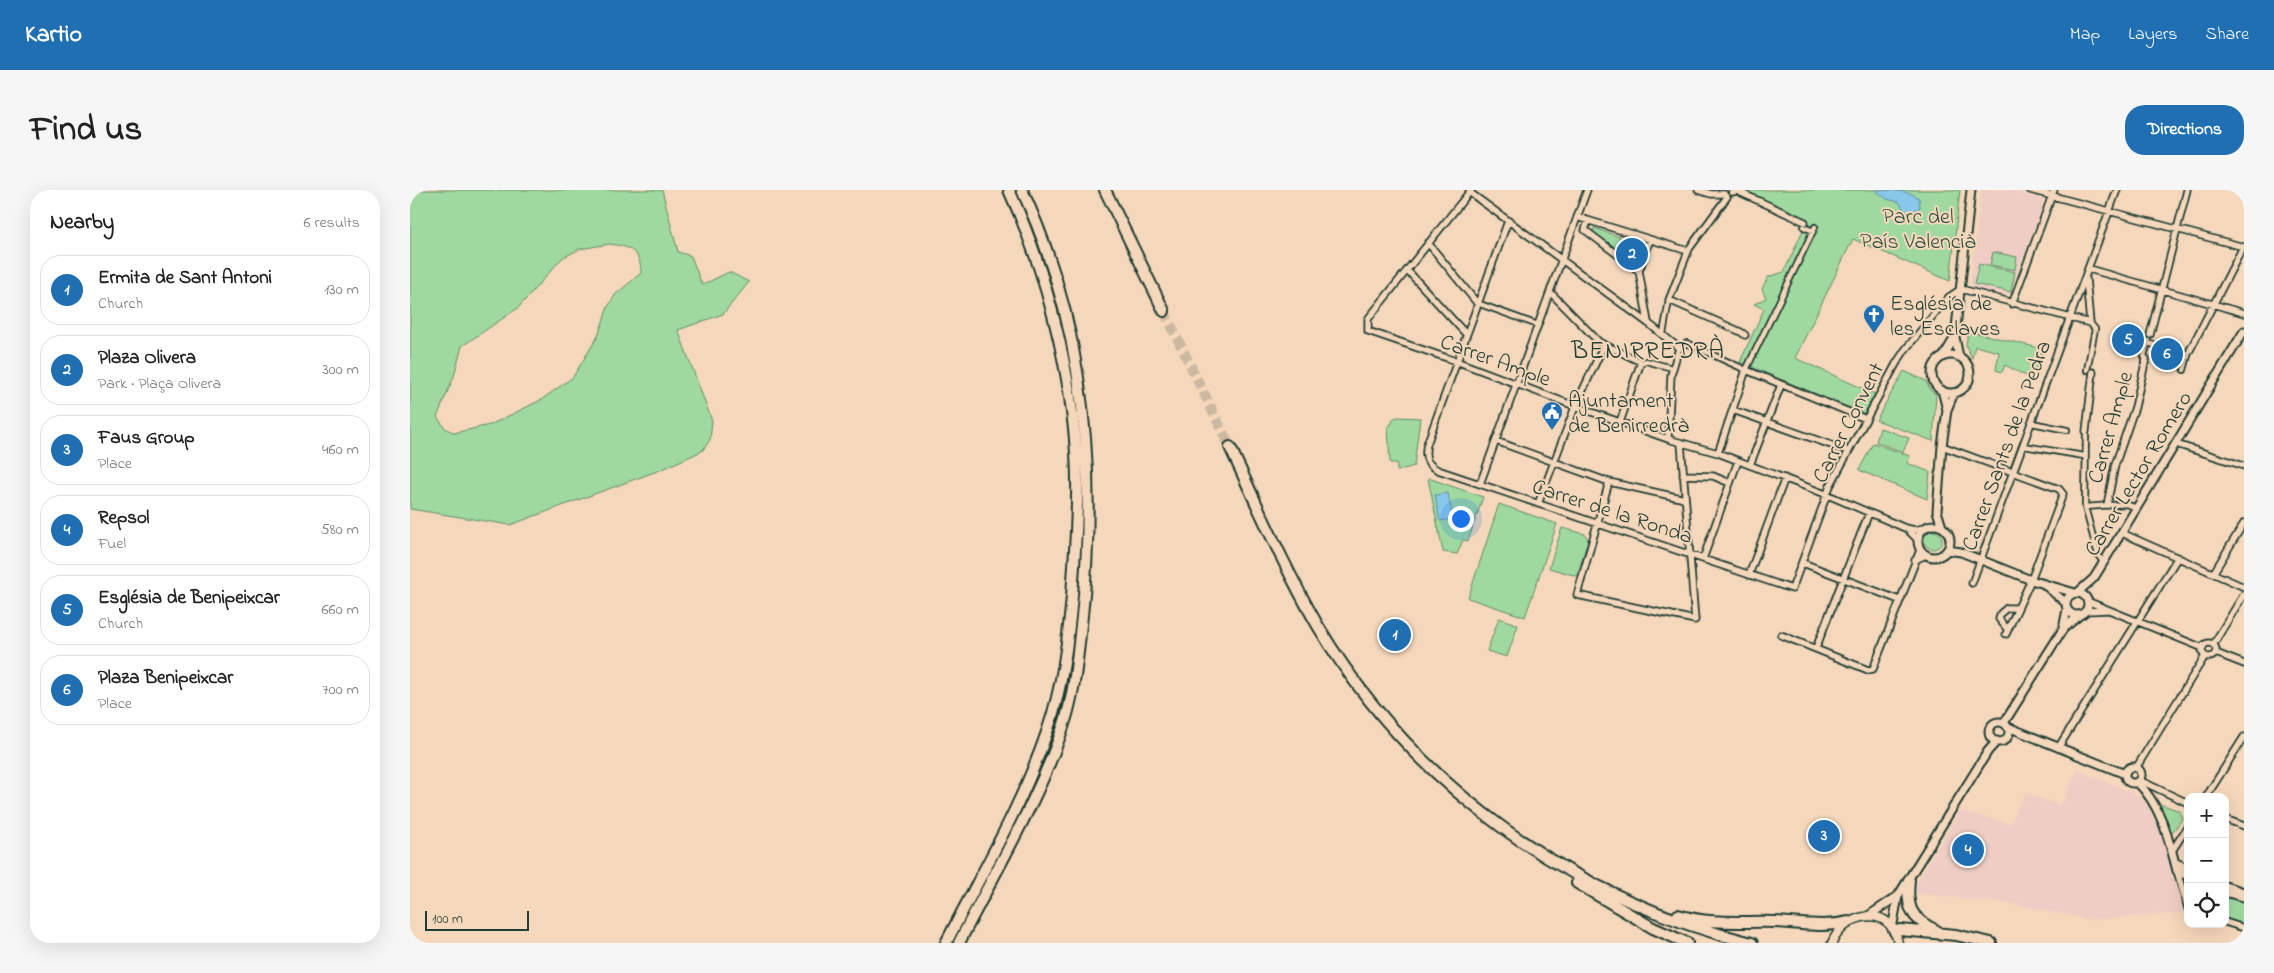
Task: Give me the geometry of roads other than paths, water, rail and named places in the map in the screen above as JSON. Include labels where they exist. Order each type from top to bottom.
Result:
[{"type":"highway","points":[[946,943],[1021,796],[1047,732],[1063,668],[1075,558],[1076,465],[1067,383],[1044,283],[1031,242],[1009,190]]},
{"type":"highway","points":[[959,943],[1053,755],[1066,715],[1074,680],[1086,577],[1089,521],[1088,452],[1081,394],[1057,280],[1022,190]]},
{"type":"highway","points":[[1105,190],[1164,311]]},
{"type":"highway","points":[[1230,447],[1318,626],[1347,670],[1387,721],[1431,768],[1493,822],[1547,859],[1588,882],[1664,917],[1752,943]]},
{"type":"highway","points":[[1533,850],[1542,863],[1653,928],[1687,943]]},
{"type":"highway","points":[[1547,859],[1574,869],[1661,910],[1688,918],[1722,922],[1788,922],[1822,927],[1848,922]]},
{"type":"highway","points":[[1909,880],[1908,898],[1912,913],[1921,922],[1943,934]]},
{"type":"highway","points":[[1893,931],[1943,934],[1991,943]]},
{"type":"main road","points":[[1832,943],[1840,930],[1848,922],[1868,916],[1884,921],[1893,931],[1898,943]]},
{"type":"street","points":[[1480,484],[1587,190]]},
{"type":"street","points":[[1698,190],[1711,194],[1738,191],[1814,229],[1746,370],[1734,400],[1733,410],[1718,453]]},
{"type":"street","points":[[1959,357],[1955,337],[1971,190]]},
{"type":"street","points":[[2030,190],[2053,193],[2110,212],[2244,247],[2189,352],[2184,370]]},
{"type":"street","name":"Carrer Sants de la Pedra","points":[[1972,583],[2118,190]]},
{"type":"street","points":[[2146,360],[2144,356],[2188,190]]},
{"type":"street","points":[[1466,332],[1407,270],[1470,191],[1508,222],[1561,258],[1648,322],[1679,348]]},
{"type":"street","points":[[1663,334],[1669,300],[1688,251],[1728,192]]},
{"type":"street","points":[[2012,304],[2053,193]]},
{"type":"street","points":[[1577,217],[1688,251]]},
{"type":"street","points":[[1588,221],[1585,230],[1639,270]]},
{"type":"street","points":[[1456,361],[1508,222]]},
{"type":"street","points":[[1648,322],[1639,270],[1650,240]]},
{"type":"street","points":[[1428,243],[1477,303],[1538,325]]},
{"type":"street","points":[[2089,269],[2244,312]]},
{"type":"street","name":"Carrer Ample","points":[[1407,270],[1368,318],[1368,331],[1456,361],[1575,407],[1668,439],[1718,453],[1828,495],[1905,528]]},
{"type":"street","points":[[2086,278],[2090,323],[2095,329],[2084,456],[2085,507],[2098,555],[2103,562]]},
{"type":"street","points":[[1961,289],[2012,304],[2090,323]]},
{"type":"street","name":"Carrer Convent","points":[[1792,589],[1828,495],[1848,451],[1866,419],[1905,350],[1949,297],[1961,289]]},
{"type":"street","points":[[1549,294],[1604,345],[1641,362],[1646,361],[1672,368]]},
{"type":"street","points":[[1669,300],[1745,335]]},
{"type":"street","name":"Carrer Lector Romero","points":[[2076,593],[2090,582],[2122,533],[2244,331]]},
{"type":"street","points":[[1942,357],[1949,355],[1959,357],[1966,362],[1970,374],[1965,386],[1954,392],[1942,390],[1937,386],[1932,374],[1935,365],[1955,337]]},
{"type":"street","points":[[1668,439],[1672,368],[1679,348],[1687,343],[1781,385],[1866,419]]},
{"type":"street","points":[[2148,343],[2189,352]]},
{"type":"street","points":[[1538,504],[1575,407],[1604,345]]},
{"type":"street","name":"Carrer Ample","points":[[2107,505],[2115,465],[2135,407],[2146,360]]},
{"type":"street","name":"Carrer de la Ronda","points":[[1456,361],[1426,444],[1427,460],[1438,470],[1792,589]]},
{"type":"street","points":[[1620,422],[1641,362]]},
{"type":"street","points":[[1750,465],[1781,385]]},
{"type":"street","points":[[1942,390],[1947,410]]},
{"type":"street","points":[[1954,392],[1947,410],[1937,511],[1942,527],[1961,552]]},
{"type":"street","points":[[1733,410],[1848,451]]},
{"type":"street","points":[[2032,423],[2066,430]]},
{"type":"street","points":[[1496,441],[1609,482],[1685,498]]},
{"type":"street","points":[[1609,482],[1577,595],[1695,620],[1681,443]]},
{"type":"street","points":[[2176,444],[2244,466]]},
{"type":"street","points":[[1942,446],[2059,489],[2063,494],[2031,580],[2007,632],[1999,619],[2000,613],[2007,608],[2018,608]]},
{"type":"street","points":[[2024,446],[2084,456]]},
{"type":"street","points":[[1702,558],[1738,461]]},
{"type":"street","points":[[1683,475],[1713,476],[1730,482]]},
{"type":"street","points":[[1749,575],[1785,478]]},
{"type":"street","points":[[2085,507],[2126,504],[2137,508]]},
{"type":"street","points":[[1917,539],[1937,511]]},
{"type":"street","points":[[1816,648],[1869,513]]},
{"type":"street","points":[[2214,572],[2244,523]]},
{"type":"street","points":[[1905,528],[1915,530],[1925,527],[1942,527]]},
{"type":"street","points":[[1905,528],[1917,539],[1923,552],[1935,557],[1947,550],[1961,552],[2031,580],[2076,593],[2138,622],[2203,648]]},
{"type":"street","points":[[2122,533],[2214,572],[2244,587]]},
{"type":"street","points":[[1947,550],[1950,538]]},
{"type":"street","points":[[1781,635],[1868,670],[1873,669],[1915,560],[1923,552]]},
{"type":"street","points":[[2058,748],[2178,557]]},
{"type":"street","points":[[1803,563],[1899,600]]},
{"type":"street","name":"Carrer Lector Romero","points":[[2087,599],[2090,582]]},
{"type":"street","points":[[2044,584],[2072,614],[2112,610]]},
{"type":"street","points":[[2063,629],[2068,598],[2076,593]]},
{"type":"street","points":[[2213,645],[2244,594]]},
{"type":"street","points":[[2007,737],[2006,725],[2063,629],[2083,613],[2087,599]]},
{"type":"street","points":[[2203,648],[2206,644],[2213,645]]},
{"type":"street","points":[[2213,645],[2216,653],[2244,664]]},
{"type":"street","points":[[2136,768],[2205,656],[2203,648]]},
{"type":"street","points":[[2205,656],[2211,657],[2216,653]]},
{"type":"street","points":[[1988,751],[1989,730],[1992,725],[1998,722],[2125,774]]},
{"type":"street","points":[[1868,916],[1898,896],[1988,751],[1997,742],[2023,733]]},
{"type":"street","points":[[1990,736],[1997,742]]},
{"type":"street","points":[[2209,793],[2244,737]]},
{"type":"street","points":[[2136,768],[2129,768],[2125,774],[2127,781],[2132,783],[2138,781],[2184,802]]},
{"type":"street","points":[[2136,768],[2141,774],[2138,781]]},
{"type":"street","points":[[2138,781],[2152,801],[2166,830],[2184,895]]},
{"type":"street","points":[[2229,820],[2244,826]]},
{"type":"street","points":[[2172,851],[2184,832]]},
{"type":"street","points":[[2175,862],[2184,867]]},
{"type":"street","points":[[2177,871],[2184,874]]},
{"type":"street","points":[[2229,887],[2244,892]]},
{"type":"street","points":[[2229,893],[2244,897]]},
{"type":"street","points":[[1893,931],[1898,896]]},
{"type":"street","points":[[2229,923],[2244,928]]},
{"type":"water","points":[[1875,190],[1910,193],[1919,198],[1920,207],[1913,212],[1905,211],[1899,202],[1887,199]]},
{"type":"water","points":[[1448,493],[1453,519],[1440,521],[1435,495]]},
{"type":"tunnel","points":[[1164,311],[1230,447]]},
{"type":"place","name":"Plaza Olivera","points":[[1632,254]]},
{"type":"place","name":"Església de les Esclaves","points":[[1874,334]]},
{"type":"place","name":"Església de Benipeixcar","points":[[2128,340]]},
{"type":"place","name":"Plaza Benipeixcar","points":[[2167,354]]},
{"type":"place","name":"Ajuntament de Benirredrà","points":[[1552,431]]},
{"type":"place","name":"Ermita de Sant Antoni","points":[[1395,635]]},
{"type":"place","name":"Faus Group","points":[[1824,836]]},
{"type":"place","name":"Repsol","points":[[1968,850]]},
{"type":"district","name":"BENIRREDRÀ","points":[[1648,349]]},
{"type":"park label","name":"Parc del País Valencià","points":[[1918,228]]}]
